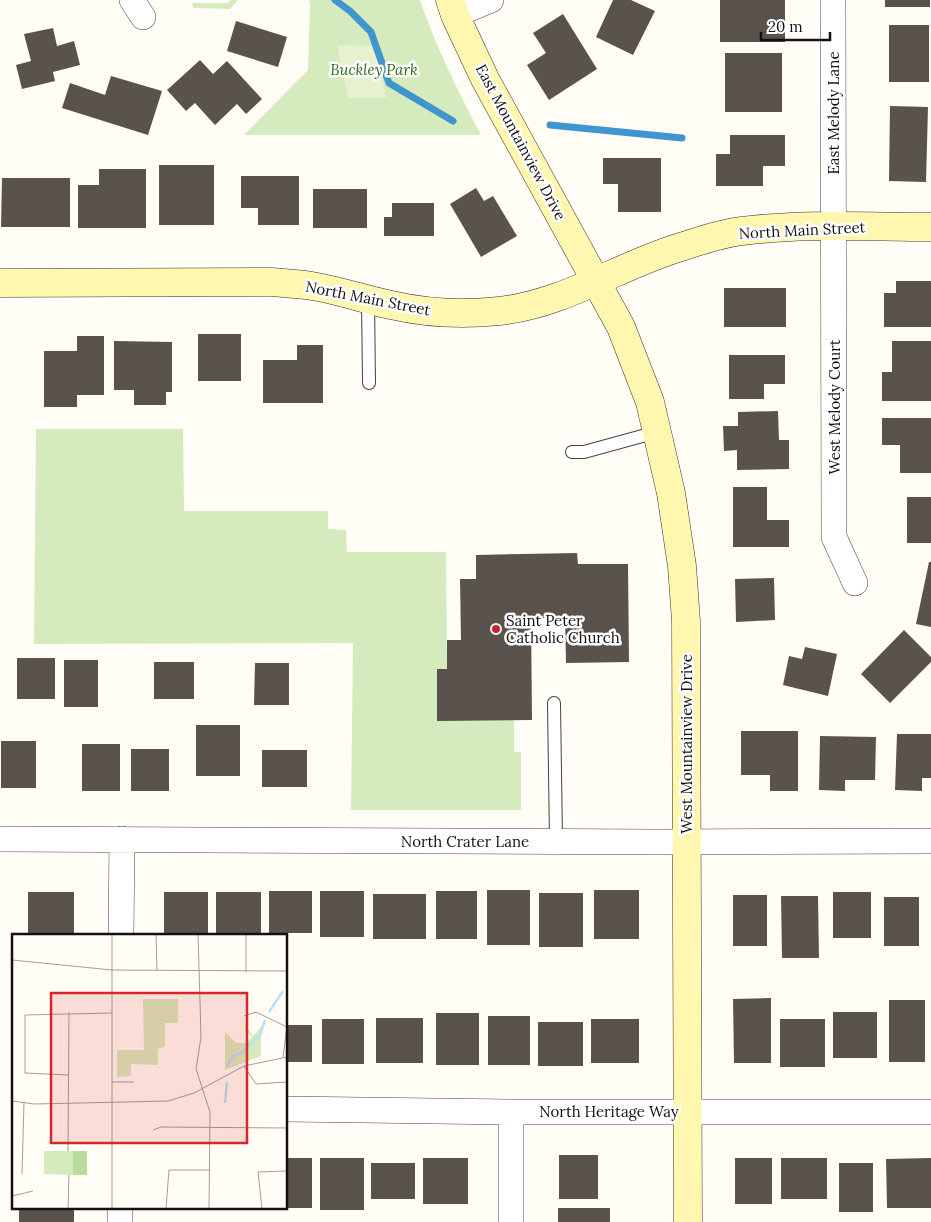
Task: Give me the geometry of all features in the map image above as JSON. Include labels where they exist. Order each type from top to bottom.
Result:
[{"type":"street","points":[[453,8],[492,0]]},
{"type":"street","name":"East Melody Lane","points":[[833,0],[834,226]]},
{"type":"street","name":"East Mountainview Drive","points":[[453,8],[485,79],[598,281]]},
{"type":"street","name":"North Main Street","points":[[0,283],[272,282],[307,285],[429,312],[471,314],[526,307],[557,298],[648,257],[740,231],[834,226],[931,227]]},
{"type":"street","name":"West Melody Court","points":[[834,226],[834,537],[855,584]]},
{"type":"street","name":"West Mountainview Drive","points":[[598,281],[622,327],[650,402],[671,493],[682,566],[686,621],[688,1222]]},
{"type":"street","name":"North Crater Lane","points":[[0,839],[686,842],[931,841]]},
{"type":"street","points":[[121,934],[122,839]]},
{"type":"street","name":"North Heritage Way","points":[[288,1109],[511,1112],[931,1112]]},
{"type":"street","points":[[511,1112],[511,1222]]},
{"type":"lane","points":[[368,300],[368,383]]},
{"type":"lane","points":[[572,452],[584,452],[657,432]]},
{"type":"lane","points":[[554,703],[556,841]]},
{"type":"green space","points":[[231,0],[238,0],[230,9],[193,8],[192,3],[228,3]]},
{"type":"green space","name":"Buckley Park","points":[[308,0],[420,0],[448,69],[481,135],[244,135],[308,70],[310,2]]},
{"type":"green space","points":[[337,45],[375,46],[386,98],[348,98]]},
{"type":"green space","points":[[36,429],[183,429],[184,511],[328,511],[328,529],[346,530],[347,552],[446,552],[447,669],[437,669],[514,720],[514,752],[521,752],[521,810],[351,810],[353,643],[34,644]]},
{"type":"building","points":[[613,0],[631,0],[655,11],[633,55],[596,37]]},
{"type":"building","points":[[720,0],[785,0],[785,42],[720,42]]},
{"type":"building","points":[[885,0],[930,0],[930,7],[885,7]]},
{"type":"building","points":[[563,14],[597,69],[549,100],[527,65],[546,53],[533,33]]},
{"type":"building","points":[[236,21],[287,37],[278,67],[227,51]]},
{"type":"building","points":[[889,25],[929,25],[929,82],[889,82]]},
{"type":"building","points":[[53,28],[57,46],[74,41],[80,65],[53,72],[55,81],[22,89],[16,65],[31,61],[24,34]]},
{"type":"building","points":[[725,53],[782,53],[782,112],[725,112]]},
{"type":"building","points":[[200,60],[213,74],[227,61],[262,99],[246,114],[237,104],[215,125],[195,103],[186,111],[167,90]]},
{"type":"building","points":[[111,76],[162,91],[148,135],[62,108],[70,83],[105,95]]},
{"type":"building","points":[[890,106],[928,107],[926,182],[889,181]]},
{"type":"building","points":[[730,135],[785,135],[785,166],[763,166],[763,186],[716,186],[716,154],[730,154]]},
{"type":"building","points":[[603,158],[661,158],[661,212],[618,212],[618,184],[603,184]]},
{"type":"building","points":[[159,165],[214,165],[214,225],[159,225]]},
{"type":"building","points":[[99,169],[146,169],[146,228],[78,228],[78,185],[99,185]]},
{"type":"building","points":[[241,176],[299,176],[299,225],[258,225],[258,208],[241,208]]},
{"type":"building","points":[[2,178],[70,178],[70,227],[1,227]]},
{"type":"building","points":[[476,188],[484,201],[493,196],[517,236],[481,257],[450,204]]},
{"type":"building","points":[[313,189],[367,189],[367,228],[313,228]]},
{"type":"building","points":[[392,203],[434,203],[434,236],[384,236],[384,217],[392,217]]},
{"type":"building","points":[[896,281],[931,281],[931,327],[884,327],[884,293],[896,293]]},
{"type":"building","points":[[724,288],[786,288],[786,327],[724,327]]},
{"type":"building","points":[[198,334],[241,334],[241,381],[198,381]]},
{"type":"building","points":[[77,336],[104,336],[104,395],[77,395],[77,407],[44,407],[44,351],[77,351]]},
{"type":"building","points":[[114,341],[172,342],[172,392],[166,392],[166,405],[134,405],[134,390],[114,390]]},
{"type":"building","points":[[892,341],[931,341],[931,401],[882,401],[882,372],[892,372]]},
{"type":"building","points":[[297,345],[323,345],[323,403],[263,403],[263,360],[297,360]]},
{"type":"building","points":[[729,355],[785,355],[785,384],[764,384],[764,399],[729,399]]},
{"type":"building","points":[[778,411],[779,440],[789,440],[789,469],[737,470],[737,450],[724,451],[723,426],[738,426],[738,412]]},
{"type":"building","points":[[882,418],[931,418],[931,473],[900,473],[900,445],[882,445]]},
{"type":"building","points":[[733,487],[767,487],[767,520],[789,520],[789,547],[733,547]]},
{"type":"building","points":[[907,497],[931,497],[931,543],[907,543]]},
{"type":"building","name":"Saint Peter Catholic Church","points":[[577,553],[578,564],[628,564],[629,662],[566,663],[565,618],[531,618],[532,720],[437,721],[437,669],[447,669],[447,640],[461,640],[460,579],[476,579],[476,555]]},
{"type":"building","points":[[929,562],[931,562],[931,627],[916,624]]},
{"type":"building","points":[[774,578],[775,620],[736,622],[735,579]]},
{"type":"building","points":[[904,630],[931,657],[931,662],[890,703],[861,674]]},
{"type":"building","points":[[805,647],[837,654],[828,696],[783,685],[789,656],[802,659]]},
{"type":"building","points":[[17,658],[55,658],[55,699],[17,699]]},
{"type":"building","points":[[64,660],[98,660],[98,707],[64,707]]},
{"type":"building","points":[[154,662],[194,662],[194,699],[154,699]]},
{"type":"building","points":[[255,663],[289,663],[289,705],[254,705]]},
{"type":"building","points":[[196,725],[240,725],[240,776],[196,776]]},
{"type":"building","points":[[741,731],[798,731],[798,791],[770,791],[770,775],[741,775]]},
{"type":"building","points":[[897,734],[931,734],[931,778],[922,778],[922,791],[895,790]]},
{"type":"building","points":[[820,736],[876,737],[875,780],[845,780],[845,791],[819,790]]},
{"type":"building","points":[[1,741],[36,741],[36,788],[1,788]]},
{"type":"building","points":[[82,744],[120,744],[120,791],[82,791]]},
{"type":"building","points":[[131,749],[169,749],[169,791],[131,791]]},
{"type":"building","points":[[262,750],[307,750],[307,787],[262,787]]},
{"type":"building","points":[[487,890],[530,890],[530,945],[487,945]]},
{"type":"building","points":[[594,890],[639,890],[639,939],[594,939]]},
{"type":"building","points":[[269,891],[312,891],[312,933],[269,933]]},
{"type":"building","points":[[320,891],[364,891],[364,937],[320,937]]},
{"type":"building","points":[[436,891],[477,891],[477,939],[436,939]]},
{"type":"building","points":[[28,892],[74,892],[74,934],[28,934]]},
{"type":"building","points":[[164,892],[208,892],[208,934],[164,934]]},
{"type":"building","points":[[216,892],[261,892],[261,934],[216,934]]},
{"type":"building","points":[[833,892],[871,892],[871,938],[833,938]]},
{"type":"building","points":[[539,893],[583,893],[583,947],[539,947]]},
{"type":"building","points":[[373,894],[426,894],[426,939],[373,939]]},
{"type":"building","points":[[733,895],[767,895],[767,946],[733,946]]},
{"type":"building","points":[[781,896],[818,896],[819,958],[782,958]]},
{"type":"building","points":[[884,897],[919,897],[919,946],[884,946]]},
{"type":"building","points":[[771,998],[771,1063],[734,1063],[733,999]]},
{"type":"building","points":[[889,1000],[925,1000],[925,1062],[889,1062]]},
{"type":"building","points":[[833,1012],[877,1012],[877,1058],[833,1058]]},
{"type":"building","points":[[436,1013],[479,1013],[479,1065],[436,1065]]},
{"type":"building","points":[[488,1016],[530,1016],[530,1065],[488,1065]]},
{"type":"building","points":[[376,1018],[423,1018],[423,1063],[376,1063]]},
{"type":"building","points":[[322,1019],[364,1019],[364,1064],[322,1064]]},
{"type":"building","points":[[591,1019],[639,1019],[639,1063],[591,1063]]},
{"type":"building","points":[[780,1019],[825,1019],[825,1067],[780,1067]]},
{"type":"building","points":[[538,1022],[583,1022],[583,1066],[538,1066]]},
{"type":"building","points":[[288,1025],[312,1025],[312,1062],[288,1062]]},
{"type":"building","points":[[559,1155],[598,1155],[598,1199],[559,1199]]},
{"type":"building","points":[[288,1158],[312,1158],[312,1208],[288,1208]]},
{"type":"building","points":[[320,1158],[364,1158],[364,1210],[320,1210]]},
{"type":"building","points":[[423,1158],[468,1158],[468,1204],[423,1204]]},
{"type":"building","points":[[735,1158],[772,1158],[772,1204],[735,1204]]},
{"type":"building","points":[[781,1158],[827,1158],[827,1199],[781,1199]]},
{"type":"building","points":[[931,1158],[931,1208],[887,1208],[886,1159]]},
{"type":"building","points":[[371,1163],[415,1163],[415,1199],[371,1199]]},
{"type":"building","points":[[839,1163],[873,1163],[873,1212],[839,1212]]},
{"type":"building","points":[[558,1208],[610,1208],[610,1222],[558,1222]]},
{"type":"building","points":[[19,1210],[74,1210],[74,1222],[19,1222]]},
{"type":"waterway","points":[[335,0],[350,11],[371,32],[389,83],[453,121]]},
{"type":"waterway","points":[[550,125],[682,138]]},
{"type":"place","name":"Saint Peter Catholic Church","points":[[496,629]]}]
